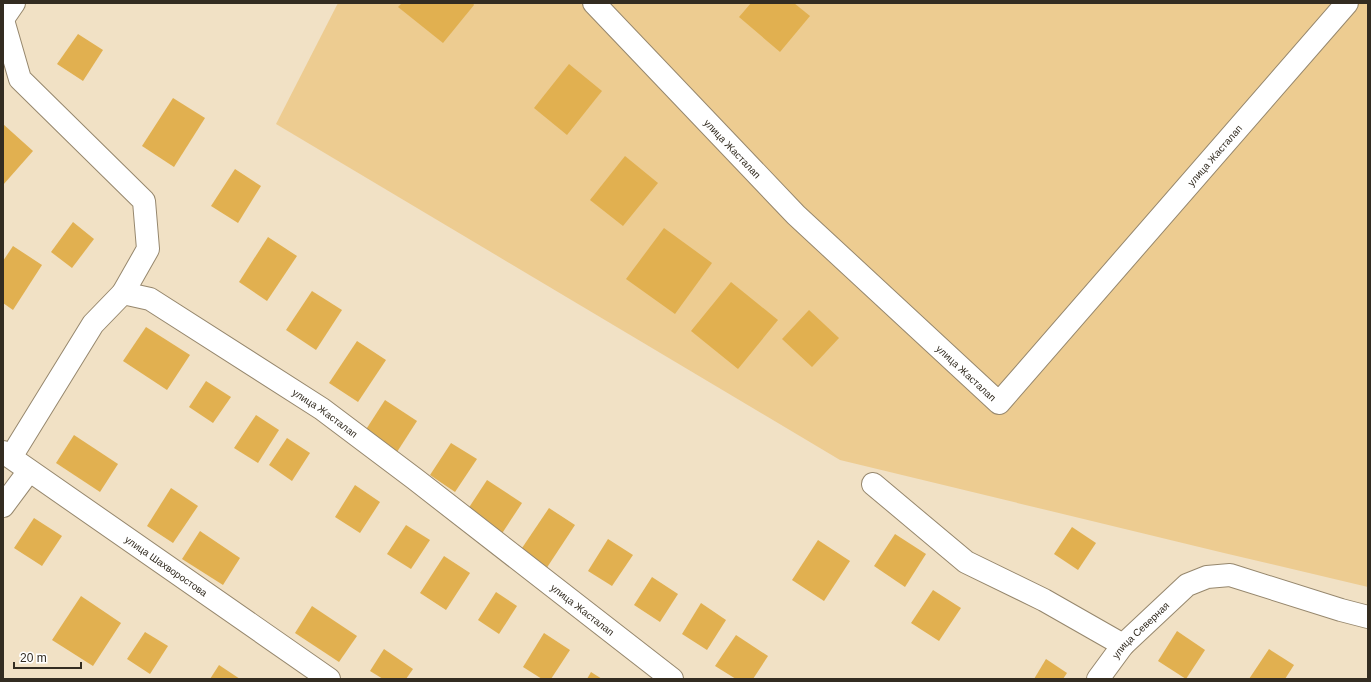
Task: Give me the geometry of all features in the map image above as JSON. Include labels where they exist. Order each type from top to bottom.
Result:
[{"type":"street","points":[[7,455],[93,324],[123,293],[148,249],[144,201],[20,79],[3,20],[14,3]]},
{"type":"street","name":"улица Жасталап","points":[[594,3],[796,214],[1000,403],[1347,3]]},
{"type":"street","name":"улица Жасталап","points":[[123,293],[150,299],[322,410],[415,479],[672,679]]},
{"type":"street","name":"улица Шахворостова","points":[[7,455],[329,679]]},
{"type":"street","points":[[3,506],[29,471]]},
{"type":"street","points":[[873,484],[966,562],[1044,600],[1123,645]]},
{"type":"street","name":"улица Северная","points":[[1098,679],[1123,645],[1187,585],[1207,578],[1230,575],[1341,610],[1368,616]]},
{"type":"shaded area","points":[[338,3],[1368,3],[1368,587],[840,460],[276,124]]},
{"type":"building","points":[[402,3],[473,3],[474,5],[443,43],[398,7]]},
{"type":"building","points":[[751,3],[794,3],[810,16],[780,52],[739,17]]},
{"type":"building","points":[[78,34],[103,50],[83,81],[57,64]]},
{"type":"building","points":[[569,64],[602,91],[567,135],[534,108]]},
{"type":"building","points":[[173,98],[205,118],[174,167],[142,146]]},
{"type":"building","points":[[3,124],[33,151],[3,185]]},
{"type":"building","points":[[625,156],[658,183],[623,226],[590,200]]},
{"type":"building","points":[[235,169],[261,186],[238,223],[211,206]]},
{"type":"building","points":[[73,222],[94,239],[72,268],[51,252]]},
{"type":"building","points":[[664,228],[712,263],[675,314],[626,279]]},
{"type":"building","points":[[268,237],[297,256],[267,301],[239,282]]},
{"type":"building","points":[[13,246],[42,265],[13,310],[3,303],[3,261]]},
{"type":"building","points":[[731,282],[778,320],[738,369],[691,331]]},
{"type":"building","points":[[312,291],[342,310],[316,350],[286,330]]},
{"type":"building","points":[[809,310],[839,338],[812,367],[782,339]]},
{"type":"building","points":[[146,327],[190,355],[167,390],[123,361]]},
{"type":"building","points":[[357,341],[386,360],[358,402],[329,383]]},
{"type":"building","points":[[206,381],[231,397],[213,423],[189,407]]},
{"type":"building","points":[[385,400],[417,421],[397,452],[365,431]]},
{"type":"building","points":[[256,415],[279,430],[258,463],[234,448]]},
{"type":"building","points":[[74,435],[118,464],[100,492],[56,463]]},
{"type":"building","points":[[287,438],[310,453],[292,481],[269,465]]},
{"type":"building","points":[[451,443],[477,459],[455,492],[430,475]]},
{"type":"building","points":[[487,480],[522,503],[501,535],[466,512]]},
{"type":"building","points":[[355,485],[380,502],[360,533],[335,517]]},
{"type":"building","points":[[171,488],[198,506],[173,543],[147,526]]},
{"type":"building","points":[[549,508],[575,525],[546,569],[520,551]]},
{"type":"building","points":[[34,518],[62,536],[42,566],[14,548]]},
{"type":"building","points":[[406,525],[430,540],[411,569],[387,554]]},
{"type":"building","points":[[1072,527],[1096,543],[1078,570],[1054,554]]},
{"type":"building","points":[[200,531],[240,558],[223,585],[182,559]]},
{"type":"building","points":[[895,534],[926,554],[905,587],[874,566]]},
{"type":"building","points":[[608,539],[633,555],[612,586],[588,571]]},
{"type":"building","points":[[818,540],[850,561],[824,601],[792,580]]},
{"type":"building","points":[[444,556],[470,573],[446,610],[420,593]]},
{"type":"building","points":[[652,577],[678,594],[660,622],[634,605]]},
{"type":"building","points":[[933,590],[961,608],[939,641],[911,623]]},
{"type":"building","points":[[496,592],[517,606],[499,634],[478,620]]},
{"type":"building","points":[[81,596],[121,623],[93,666],[52,640]]},
{"type":"building","points":[[701,603],[726,620],[707,650],[682,634]]},
{"type":"building","points":[[312,606],[357,636],[339,662],[295,633]]},
{"type":"building","points":[[1177,631],[1205,650],[1186,679],[1158,661]]},
{"type":"building","points":[[145,632],[168,646],[150,674],[127,659]]},
{"type":"building","points":[[544,633],[570,650],[551,679],[542,679],[523,667]]},
{"type":"building","points":[[736,635],[768,656],[753,679],[736,679],[715,666]]},
{"type":"building","points":[[384,649],[413,669],[406,679],[383,679],[370,671]]},
{"type":"building","points":[[1269,649],[1294,665],[1285,679],[1249,679]]},
{"type":"building","points":[[1046,659],[1067,673],[1063,679],[1034,679]]},
{"type":"building","points":[[219,665],[240,679],[210,679]]},
{"type":"building","points":[[591,672],[602,679],[587,679]]}]
